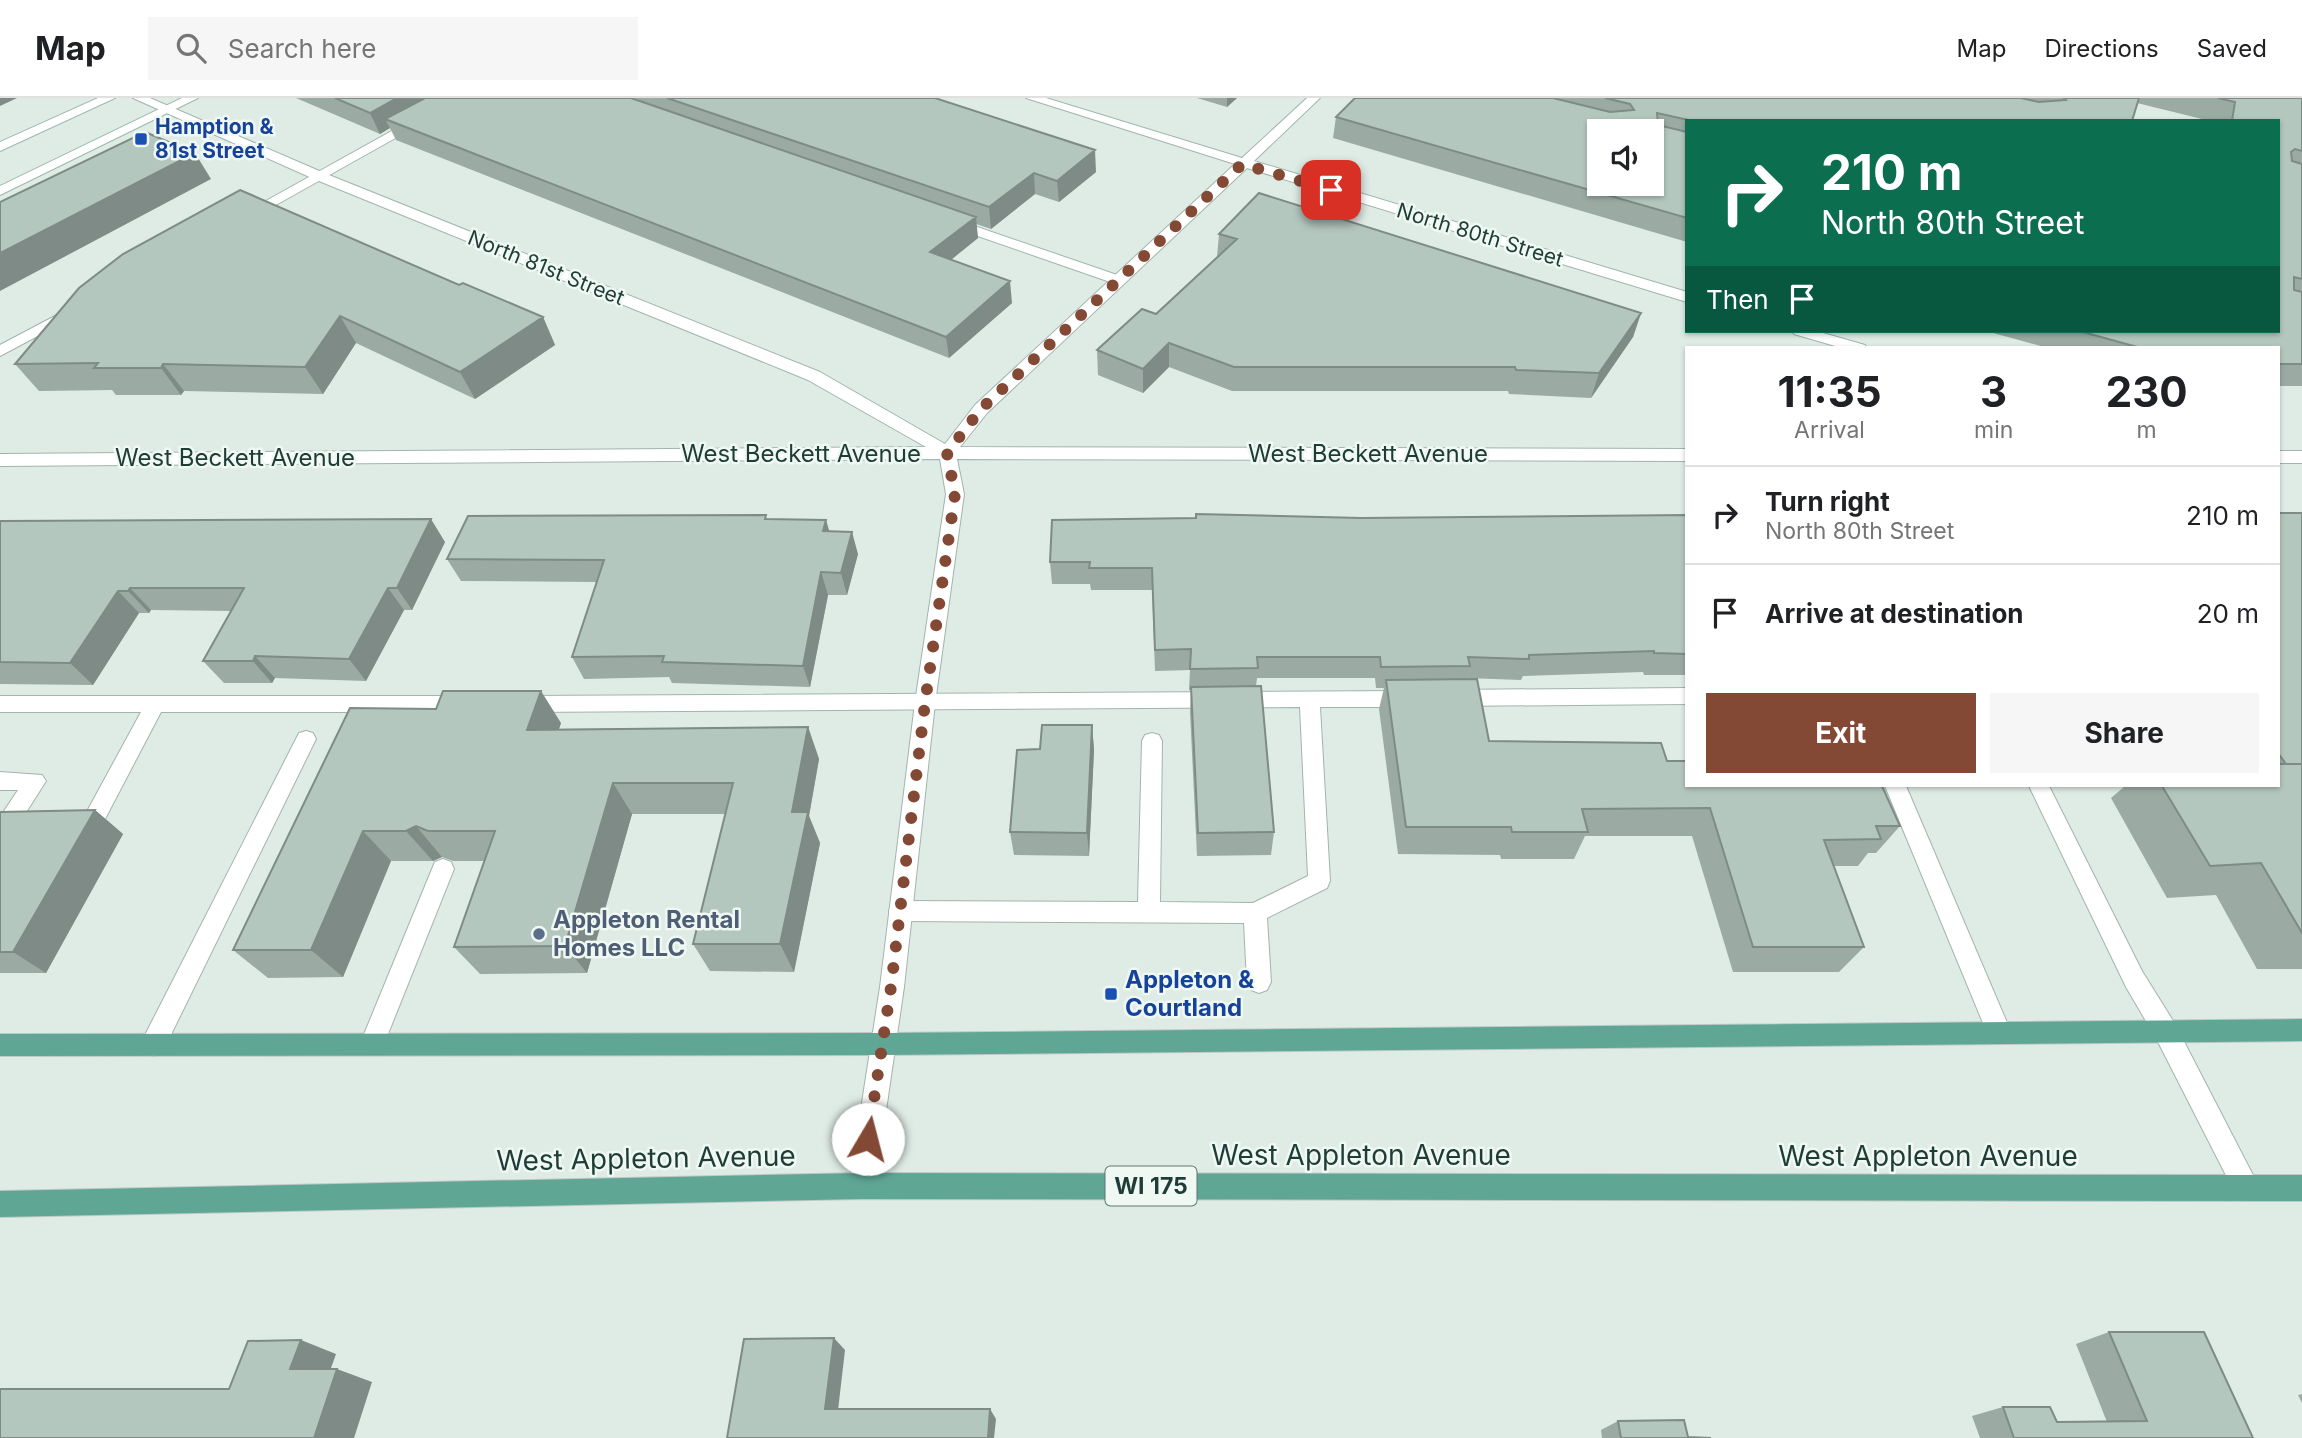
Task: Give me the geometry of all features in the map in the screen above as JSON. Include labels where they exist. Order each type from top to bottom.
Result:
[{"type":"main road","points":[[0,1045],[882,1044],[2302,1030]]},
{"type":"main road","name":"West Appleton Avenue","points":[[0,1204],[862,1186],[2302,1188]]},
{"type":"street","points":[[0,148],[109,98]]},
{"type":"street","name":"North 81st Street","points":[[139,98],[319,176],[814,376],[947,453]]},
{"type":"street","points":[[0,191],[191,98]]},
{"type":"street","points":[[227,226],[461,98]]},
{"type":"street","name":"North 80th Street","points":[[1032,98],[1242,164],[1685,296]]},
{"type":"street","points":[[862,1186],[955,494],[947,453],[981,409],[1314,98]]},
{"type":"street","points":[[940,218],[1118,280]]},
{"type":"street","points":[[0,351],[84,305]]},
{"type":"street","points":[[1807,333],[1852,346]]},
{"type":"street","name":"West Beckett Avenue","points":[[0,460],[947,453],[1685,455]]},
{"type":"street","points":[[2280,457],[2302,457]]},
{"type":"street","points":[[0,704],[925,703],[1685,696]]},
{"type":"street","points":[[900,911],[1255,913],[1319,881],[1310,700]]},
{"type":"street","points":[[96,814],[156,704]]},
{"type":"street","points":[[153,1045],[306,739]]},
{"type":"street","points":[[1149,912],[1152,741]]},
{"type":"street","points":[[0,781],[36,781],[0,835]]},
{"type":"street","points":[[1895,787],[1999,1032]]},
{"type":"street","points":[[2039,787],[2134,979],[2166,1032],[2246,1188]]},
{"type":"street","points":[[372,1044],[443,869]]},
{"type":"street","points":[[1255,913],[1259,982]]},
{"type":"building","points":[[335,98],[397,98],[370,113]]},
{"type":"building","points":[[425,98],[631,98],[976,217],[930,252],[1010,281],[946,337],[385,119]]},
{"type":"building","points":[[667,98],[935,98],[1095,150],[1057,181],[1034,173],[989,207]]},
{"type":"building","points":[[1355,98],[1553,98],[1610,112],[1634,110],[1630,104],[1605,98],[2021,98],[2039,102],[2066,100],[2064,98],[2139,98],[2133,119],[1685,119],[1657,113],[1658,119],[1587,119],[1587,189],[1336,117]]},
{"type":"building","points":[[2218,98],[2302,98],[2302,151],[2295,149],[2291,152],[2292,161],[2302,164],[2302,279],[2294,277],[2294,290],[2302,292],[2302,364],[2280,364],[2280,346],[2134,346],[2086,333],[2280,333],[2280,119],[2232,119],[2235,102]]},
{"type":"building","points":[[1664,126],[1685,132],[1685,217],[1611,196],[1664,196]]},
{"type":"building","points":[[145,132],[195,153],[0,253],[0,202]]},
{"type":"building","points":[[240,190],[459,285],[463,283],[543,317],[460,372],[340,316],[305,367],[163,364],[161,368],[94,368],[98,363],[15,364],[79,288],[123,254]]},
{"type":"building","points":[[1259,193],[1641,313],[1599,373],[1516,370],[1515,367],[1234,367],[1169,343],[1143,369],[1097,350],[1142,309],[1156,314],[1237,239],[1219,234]]},
{"type":"building","points":[[2280,513],[2302,513],[2302,765],[2286,764],[2280,756]]},
{"type":"building","points":[[1196,514],[1361,518],[1685,515],[1685,654],[1654,651],[1529,655],[1529,659],[1468,657],[1470,666],[1381,667],[1380,657],[1257,657],[1258,668],[1190,669],[1191,649],[1155,650],[1152,568],[1089,568],[1090,562],[1050,562],[1052,520],[1196,518]]},
{"type":"building","points":[[766,515],[765,519],[826,520],[823,531],[852,532],[841,573],[821,572],[803,666],[662,662],[664,656],[572,657],[604,560],[447,559],[468,516]]},
{"type":"building","points":[[431,519],[397,588],[388,588],[349,659],[255,656],[253,661],[203,661],[244,588],[130,588],[128,591],[118,591],[70,663],[0,662],[0,521]]},
{"type":"building","points":[[1477,679],[1489,741],[1661,743],[1667,761],[1685,761],[1685,787],[1882,787],[1900,826],[1876,826],[1881,839],[1824,840],[1864,947],[1753,947],[1710,808],[1582,809],[1588,832],[1512,832],[1511,827],[1406,827],[1386,680]]},
{"type":"building","points":[[1261,686],[1274,832],[1198,833],[1191,687]]},
{"type":"building","points":[[443,691],[541,691],[527,730],[808,727],[792,812],[808,812],[780,944],[693,944],[733,783],[613,783],[565,946],[454,947],[495,831],[428,831],[416,826],[406,831],[363,831],[311,950],[233,950],[350,708],[436,709]]},
{"type":"building","points":[[1042,725],[1092,725],[1087,833],[1010,832],[1017,750],[1040,749]]},
{"type":"building","points":[[2280,764],[2301,764],[2302,933],[2261,863],[2210,866],[2163,787],[2280,787]]},
{"type":"building","points":[[95,810],[13,952],[0,952],[0,812]]},
{"type":"building","points":[[2109,1332],[2204,1332],[2253,1438],[2014,1438],[2003,1407],[2050,1407],[2057,1422],[2147,1421]]},
{"type":"building","points":[[834,1338],[825,1409],[990,1409],[988,1438],[727,1438],[744,1339]]},
{"type":"building","points":[[301,1340],[290,1369],[337,1369],[314,1438],[0,1438],[0,1389],[229,1389],[248,1341]]},
{"type":"building","points":[[1684,1420],[1688,1437],[1711,1438],[1621,1438],[1618,1421]]},
{"type":"place","name":"Hamption & 81st Street","points":[[141,139]]},
{"type":"place","name":"Appleton Rental Homes LLC","points":[[539,934]]},
{"type":"place","name":"Appleton & Courtland","points":[[1111,994]]},
{"type":"route","points":[[868,1139],[891,987],[925,703],[955,494],[947,453],[981,409],[1242,164],[1331,190]]}]
